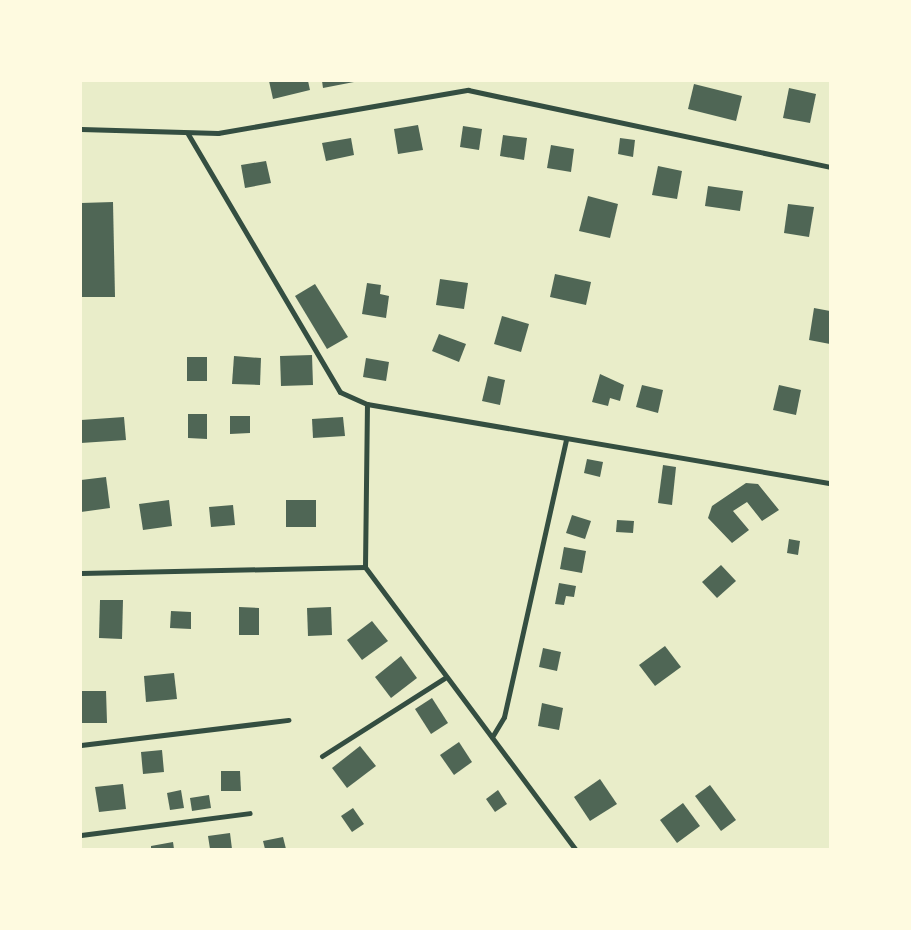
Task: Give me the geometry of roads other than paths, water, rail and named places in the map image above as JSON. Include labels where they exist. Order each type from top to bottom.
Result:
[{"type":"street","points":[[81,129],[188,134],[218,133],[468,90],[830,167]]},
{"type":"street","points":[[188,134],[340,392],[367,404],[566,440],[830,483]]},
{"type":"street","points":[[367,404],[365,567],[575,849]]},
{"type":"street","points":[[492,737],[504,716],[566,440]]},
{"type":"street","points":[[81,573],[365,567]]},
{"type":"street","points":[[322,756],[446,677]]},
{"type":"street","points":[[81,745],[288,720]]},
{"type":"street","points":[[81,835],[250,813]]}]
